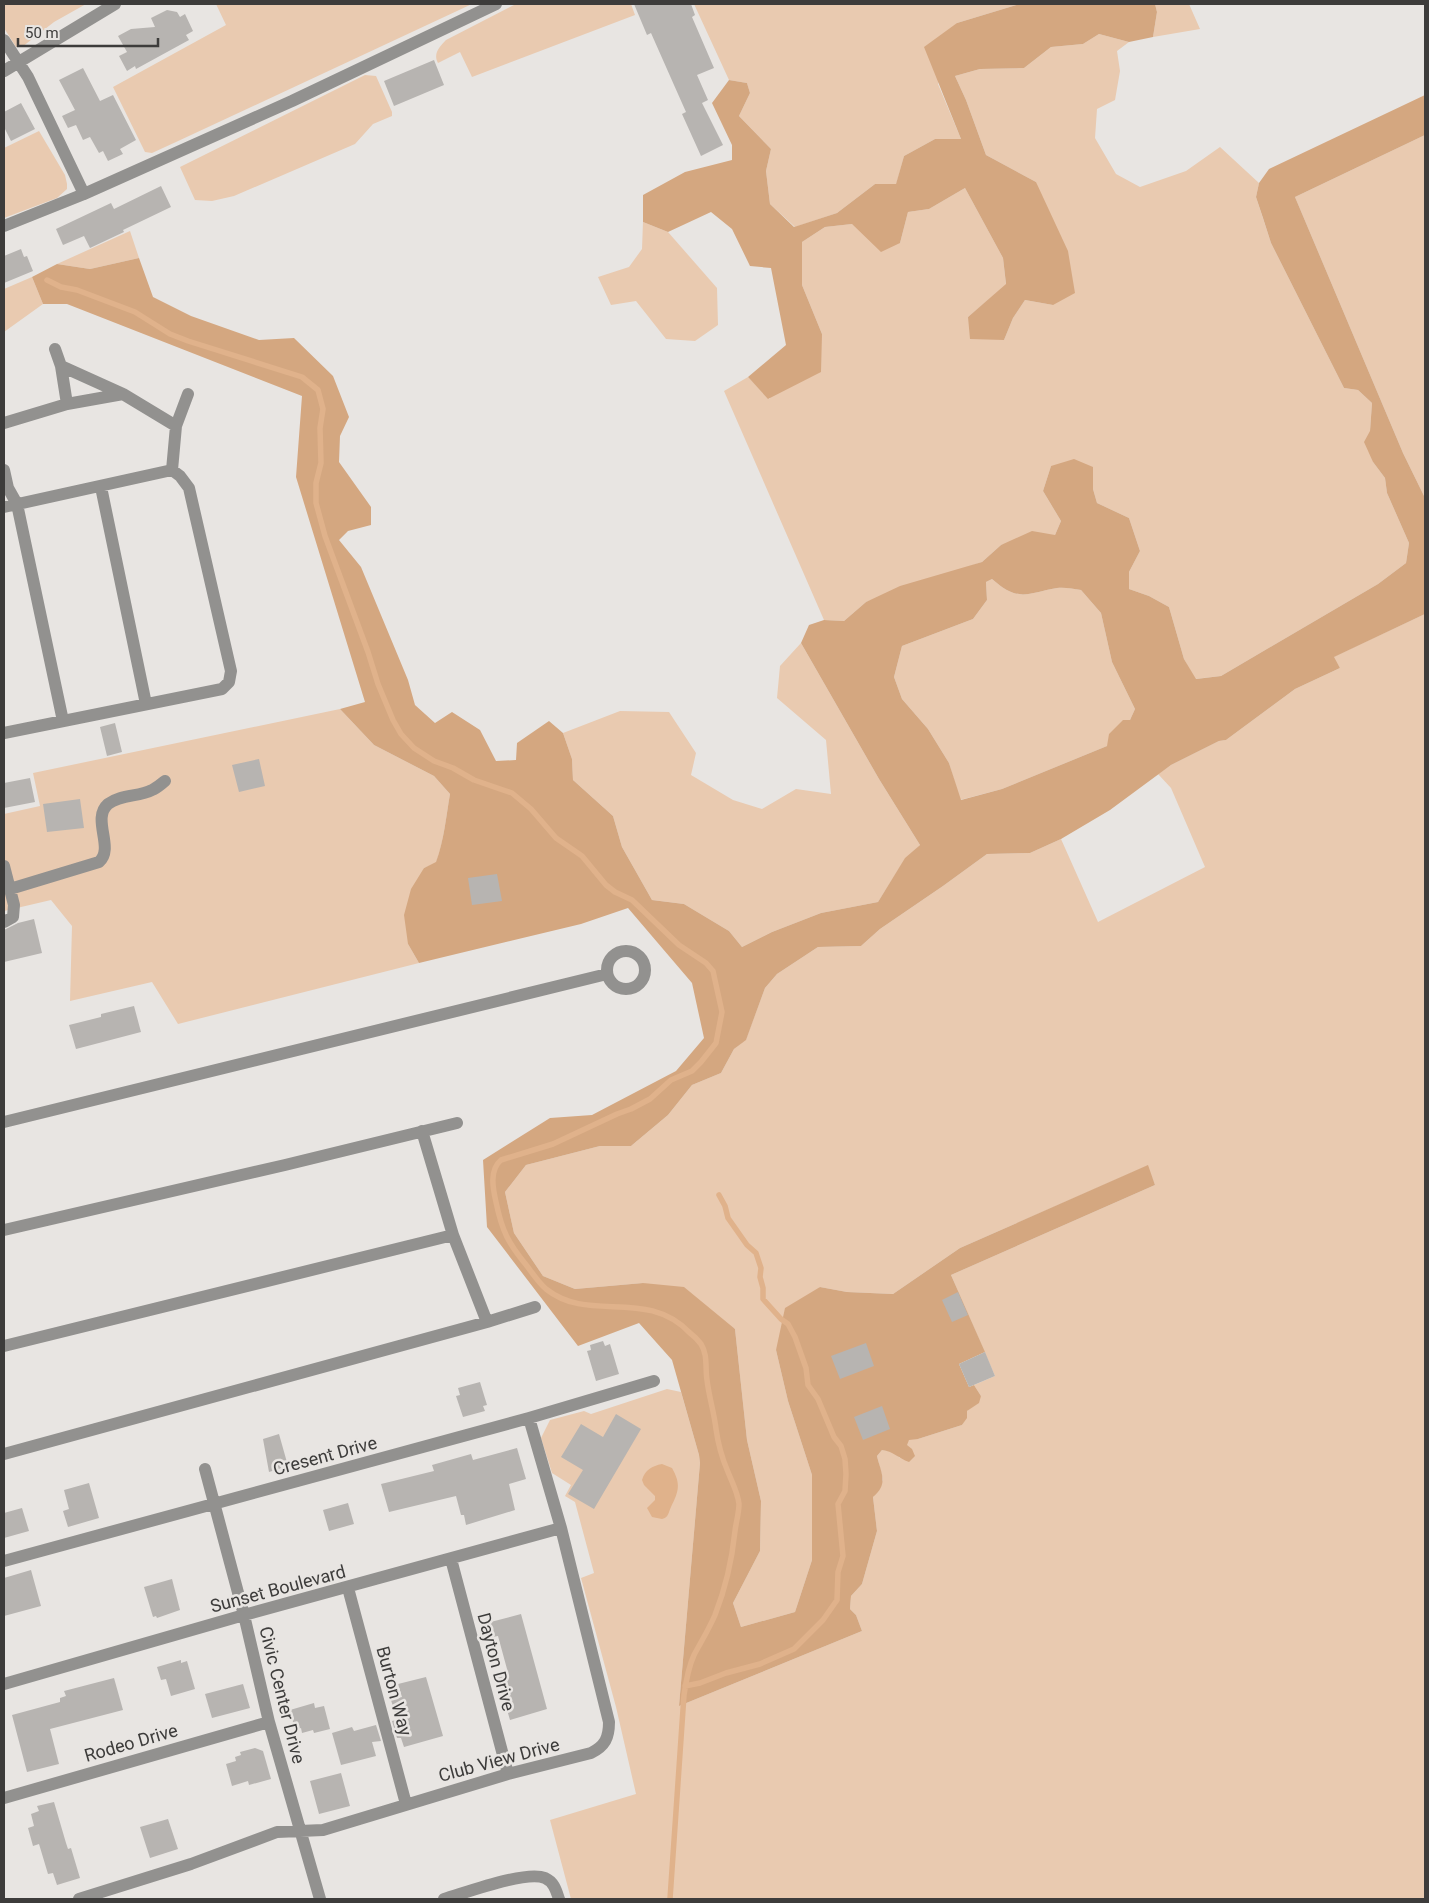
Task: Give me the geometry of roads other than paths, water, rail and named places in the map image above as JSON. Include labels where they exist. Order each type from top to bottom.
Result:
[{"type":"street","points":[[4,71],[115,4]]},
{"type":"street","points":[[4,226],[84,194],[292,101],[496,4]]},
{"type":"street","points":[[4,40],[28,77],[84,194]]},
{"type":"street","points":[[55,350],[61,366],[68,404]]},
{"type":"street","points":[[61,366],[123,394],[176,426]]},
{"type":"street","points":[[4,423],[68,404],[123,394]]},
{"type":"street","points":[[172,470],[176,426],[188,394]]},
{"type":"street","points":[[4,470],[8,488],[17,504],[63,722]]},
{"type":"street","points":[[4,507],[172,470]]},
{"type":"street","points":[[4,733],[222,689],[230,682],[231,671],[189,488],[180,476],[172,470]]},
{"type":"street","points":[[101,487],[146,704]]},
{"type":"street","points":[[10,889],[99,862],[103,859],[104,849],[102,812],[107,805],[116,800],[152,790],[165,781]]},
{"type":"street","points":[[4,866],[14,905],[13,917],[4,922]]},
{"type":"street","points":[[4,1122],[607,974]]},
{"type":"street","points":[[4,1230],[458,1123]]},
{"type":"street","points":[[422,1131],[453,1236],[486,1322]]},
{"type":"street","points":[[4,1346],[453,1236]]},
{"type":"street","points":[[4,1454],[535,1307]]},
{"type":"street","name":"Cresent Drive","points":[[4,1561],[529,1418],[654,1381]]},
{"type":"street","name":"Club View Drive","points":[[79,1899],[191,1864],[277,1832],[323,1830],[508,1774],[591,1753],[601,1748],[607,1740],[609,1722],[561,1528],[529,1418]]},
{"type":"street","name":"Civic Center Drive","points":[[205,1469],[244,1615],[269,1722],[320,1899]]},
{"type":"street","name":"Sunset Boulevard","points":[[4,1684],[244,1615],[561,1528]]},
{"type":"street","name":"Dayton Drive","points":[[451,1559],[508,1774]]},
{"type":"street","name":"Burton Way","points":[[348,1588],[406,1804]]},
{"type":"street","name":"Rodeo Drive","points":[[4,1798],[269,1722]]},
{"type":"street","points":[[444,1899],[527,1875],[544,1878],[555,1887],[559,1899]]},
{"type":"waterway","points":[[47,280],[61,287],[77,290],[135,312],[170,334],[188,341],[302,377],[318,390],[323,409],[320,428],[321,463],[316,483],[316,503],[325,536],[378,684],[401,734],[414,748],[434,761],[453,768],[474,780],[512,793],[531,809],[556,838],[582,856],[606,885],[615,892],[632,900],[679,945],[706,963],[713,971],[722,1012],[716,1043],[692,1071],[671,1080],[650,1099],[631,1109],[553,1144],[501,1160],[493,1174],[494,1191],[503,1229],[520,1258],[546,1289],[563,1299],[581,1304],[637,1308],[673,1319],[701,1344],[705,1353],[706,1375],[720,1451],[735,1488],[739,1507],[730,1563],[719,1605],[692,1660],[684,1695],[670,1899]]},
{"type":"waterway","points":[[685,1686],[760,1664],[794,1649],[823,1620],[837,1600],[838,1572],[843,1556],[838,1504],[845,1491],[846,1474],[845,1459],[841,1446],[834,1437],[818,1399],[808,1385],[806,1368],[795,1337],[788,1324],[763,1299],[760,1277],[761,1268],[756,1253],[747,1245],[728,1218],[725,1206],[719,1195]]}]
